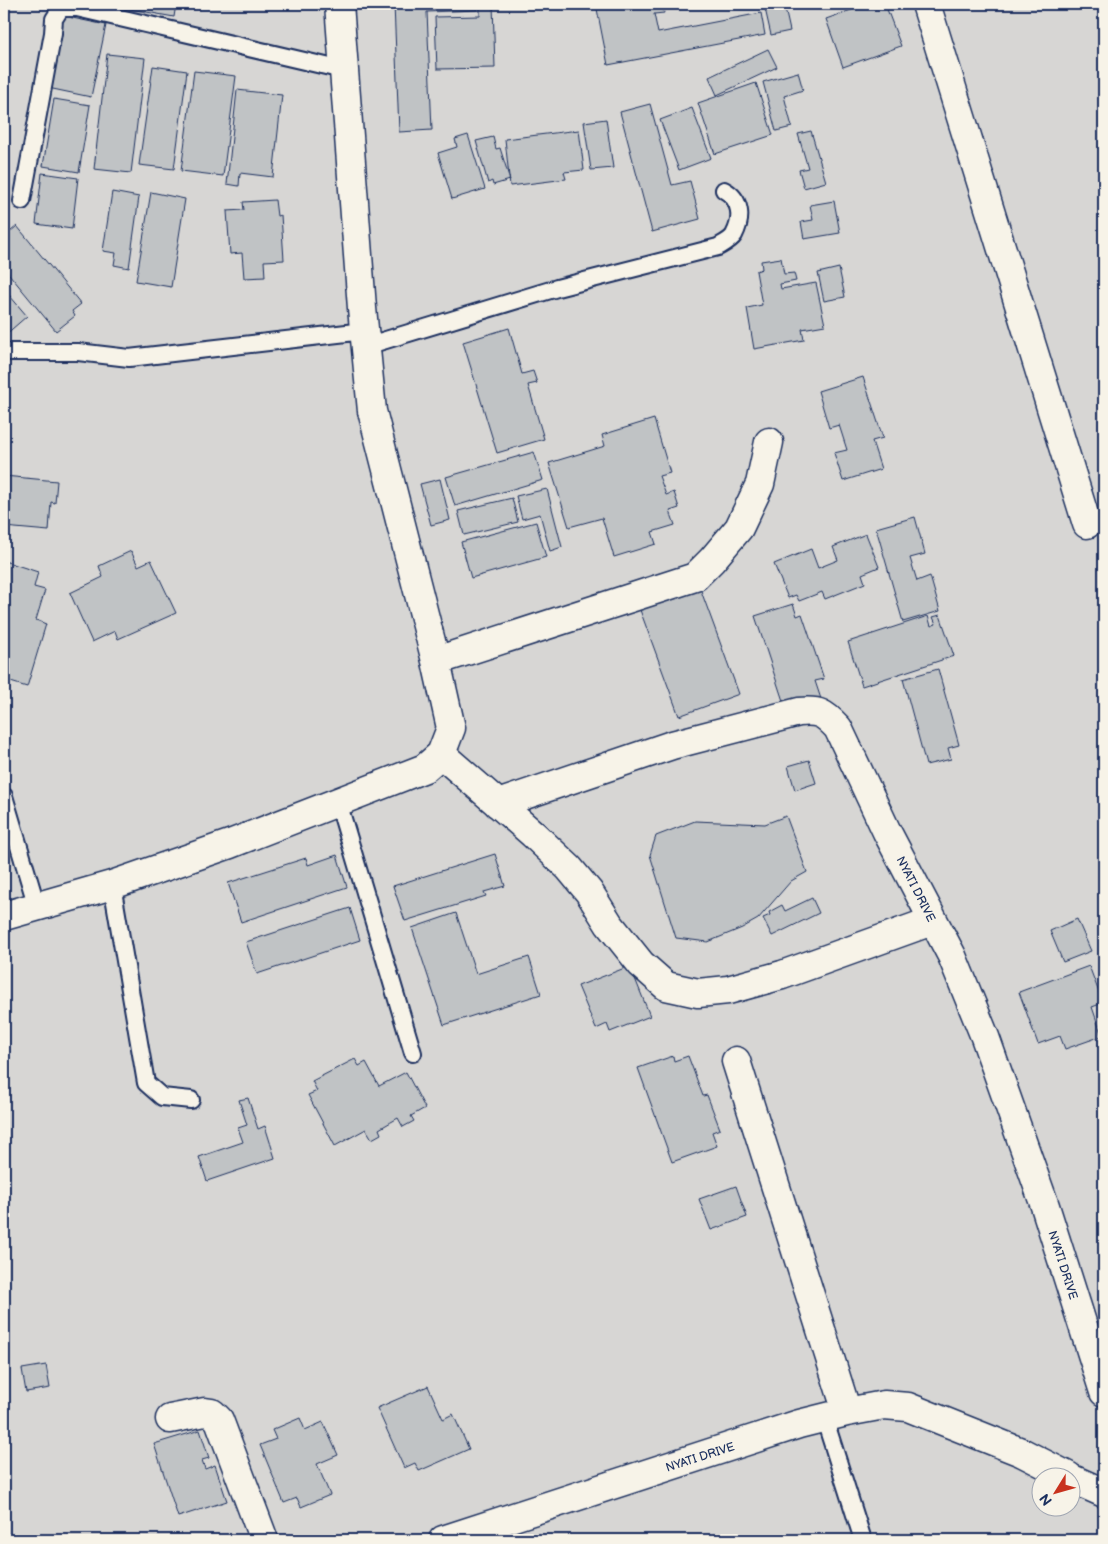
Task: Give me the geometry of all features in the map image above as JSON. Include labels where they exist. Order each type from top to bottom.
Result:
[{"type":"street","points":[[4,916],[112,885],[230,844],[425,768],[441,754],[451,728],[436,661],[372,411],[339,4]]},
{"type":"street","points":[[926,4],[1087,524]]},
{"type":"street","points":[[436,661],[695,577],[739,528],[760,484],[769,442]]},
{"type":"street","name":"NYATI DRIVE","points":[[498,804],[672,745],[799,712],[811,711],[822,713],[838,728],[887,832],[952,956],[985,1037],[1044,1206],[1104,1392]]},
{"type":"street","points":[[441,754],[534,834],[569,868],[589,892],[609,924],[636,958],[666,986],[698,993],[728,990],[782,975],[932,921]]},
{"type":"street","points":[[736,1061],[835,1415]]},
{"type":"street","name":"NYATI DRIVE","points":[[443,1540],[790,1427],[884,1405],[908,1407],[1021,1452],[1048,1466]]},
{"type":"street","points":[[170,1419],[205,1412],[212,1413],[219,1420],[264,1540]]},
{"type":"street","name":"NYATI DRIVE","points":[[1080,1482],[1104,1493]]},
{"type":"lane","points":[[22,201],[54,19],[61,8],[77,8],[343,70]]},
{"type":"lane","points":[[10,352],[78,352],[129,358],[365,338],[718,247],[734,236],[740,212],[733,195],[724,190]]},
{"type":"lane","points":[[4,796],[37,907]]},
{"type":"lane","points":[[338,802],[413,1053]]},
{"type":"lane","points":[[112,885],[146,1084],[162,1098],[191,1100]]},
{"type":"lane","points":[[835,1415],[863,1540]]},
{"type":"shaded area","points":[[4,4],[1104,4],[1104,1540],[4,1540]]},
{"type":"building","points":[[119,4],[176,4],[174,17],[119,7]]},
{"type":"building","points":[[394,4],[477,4],[477,10],[427,12],[432,130],[399,132]]},
{"type":"building","points":[[480,4],[493,4],[495,68],[437,69],[435,17],[480,16]]},
{"type":"building","points":[[618,4],[662,4],[664,13],[654,14],[658,33],[761,13],[765,35],[608,65],[597,9]]},
{"type":"building","points":[[764,4],[784,4],[790,31],[771,35]]},
{"type":"building","points":[[868,4],[885,4],[901,46],[843,67],[826,19]]},
{"type":"building","points":[[63,16],[106,25],[91,97],[48,88]]},
{"type":"building","points":[[768,49],[777,67],[717,95],[709,77]]},
{"type":"building","points":[[107,54],[145,58],[131,173],[94,169]]},
{"type":"building","points":[[153,66],[187,71],[174,169],[139,165]]},
{"type":"building","points":[[194,71],[236,76],[223,176],[181,171]]},
{"type":"building","points":[[798,72],[803,90],[784,96],[792,127],[776,131],[763,82]]},
{"type":"building","points":[[756,83],[773,135],[715,154],[698,103]]},
{"type":"building","points":[[237,90],[282,95],[273,177],[240,173],[239,186],[227,184]]},
{"type":"building","points":[[54,99],[90,105],[79,172],[43,166]]},
{"type":"building","points":[[650,104],[672,185],[690,181],[700,219],[652,232],[620,112]]},
{"type":"building","points":[[692,108],[711,158],[679,170],[660,120]]},
{"type":"building","points":[[606,119],[613,168],[591,170],[584,122]]},
{"type":"building","points":[[579,130],[584,170],[564,172],[566,179],[510,186],[505,139]]},
{"type":"building","points":[[811,131],[826,182],[804,188],[799,170],[808,168],[798,134]]},
{"type":"building","points":[[468,135],[485,189],[452,199],[438,153],[457,147],[455,139]]},
{"type":"building","points":[[493,137],[496,149],[500,148],[510,180],[493,185],[492,181],[488,183],[476,141]]},
{"type":"building","points":[[4,168],[7,168],[4,200]]},
{"type":"building","points":[[42,173],[78,178],[72,229],[36,224]]},
{"type":"building","points":[[112,192],[139,197],[129,268],[114,265],[116,253],[103,251]]},
{"type":"building","points":[[151,192],[185,199],[171,287],[136,281]]},
{"type":"building","points":[[275,200],[277,216],[281,215],[284,260],[264,261],[265,277],[244,278],[242,253],[230,254],[227,211],[244,210],[243,202]]},
{"type":"building","points":[[834,201],[840,233],[804,239],[801,222],[813,220],[810,205]]},
{"type":"building","points":[[17,226],[81,304],[72,311],[75,316],[56,331],[4,268],[4,237]]},
{"type":"building","points":[[781,258],[784,274],[794,273],[796,281],[780,284],[781,289],[816,283],[825,325],[802,329],[804,340],[754,349],[747,308],[762,305],[756,271],[762,269],[761,261]]},
{"type":"building","points":[[839,268],[845,297],[824,301],[818,273]]},
{"type":"building","points":[[4,289],[27,316],[4,336]]},
{"type":"building","points":[[509,328],[522,374],[533,371],[537,383],[528,385],[544,439],[497,453],[463,342]]},
{"type":"building","points":[[863,377],[883,438],[872,441],[881,469],[843,481],[834,453],[847,450],[839,425],[829,428],[818,391]]},
{"type":"building","points":[[654,419],[670,473],[659,476],[666,495],[674,492],[679,508],[670,511],[675,525],[652,532],[656,544],[614,557],[602,518],[569,527],[549,463],[605,446],[602,435]]},
{"type":"building","points":[[534,452],[543,480],[455,506],[446,477]]},
{"type":"building","points":[[4,476],[57,481],[55,503],[51,502],[49,531],[4,527]]},
{"type":"building","points":[[440,479],[450,520],[431,525],[420,484]]},
{"type":"building","points":[[547,489],[562,547],[550,551],[540,514],[522,519],[516,496]]},
{"type":"building","points":[[512,498],[518,522],[464,535],[458,511]]},
{"type":"building","points":[[915,517],[925,554],[910,558],[917,581],[930,576],[940,611],[903,622],[876,528]]},
{"type":"building","points":[[536,522],[546,557],[471,578],[461,542]]},
{"type":"building","points":[[866,534],[879,567],[862,574],[865,583],[825,599],[822,592],[799,601],[796,595],[788,598],[774,564],[811,549],[818,568],[838,560],[833,547]]},
{"type":"building","points":[[131,551],[138,566],[151,560],[176,613],[118,639],[115,631],[92,642],[70,593],[103,577],[99,566]]},
{"type":"building","points":[[4,561],[38,572],[34,587],[45,590],[36,620],[46,624],[27,687],[4,680]]},
{"type":"building","points":[[700,588],[739,694],[679,716],[640,610]]},
{"type":"building","points":[[793,604],[797,616],[802,614],[824,679],[815,681],[821,699],[786,710],[755,616]]},
{"type":"building","points":[[940,615],[954,656],[862,686],[848,642],[928,616],[931,626],[936,624],[933,617]]},
{"type":"building","points":[[938,669],[959,745],[948,748],[951,759],[926,765],[903,679]]},
{"type":"building","points":[[809,760],[816,783],[795,790],[788,766]]},
{"type":"building","points":[[786,816],[807,872],[791,881],[758,919],[742,928],[708,942],[676,938],[650,855],[656,836],[695,821],[765,824]]},
{"type":"building","points":[[495,854],[505,886],[484,892],[486,896],[405,921],[393,886]]},
{"type":"building","points":[[337,855],[347,887],[241,922],[228,883],[306,858],[308,865]]},
{"type":"building","points":[[812,898],[819,913],[772,936],[763,918],[770,915],[769,912],[782,905],[785,911]]},
{"type":"building","points":[[350,908],[360,940],[257,974],[246,942]]},
{"type":"building","points":[[456,913],[476,974],[529,957],[541,994],[444,1025],[412,928]]},
{"type":"building","points":[[1077,919],[1091,951],[1063,962],[1050,931]]},
{"type":"building","points":[[630,966],[650,1016],[610,1032],[607,1024],[596,1029],[578,986]]},
{"type":"building","points":[[1089,966],[1103,1003],[1092,1007],[1102,1036],[1065,1049],[1060,1036],[1038,1044],[1019,992]]},
{"type":"building","points":[[673,1056],[674,1061],[688,1056],[703,1096],[707,1095],[720,1129],[712,1132],[717,1146],[672,1162],[638,1068]]},
{"type":"building","points":[[355,1059],[359,1066],[366,1062],[379,1086],[406,1072],[425,1108],[411,1116],[414,1121],[403,1127],[398,1118],[379,1129],[381,1134],[372,1139],[366,1129],[335,1146],[308,1095],[317,1091],[312,1081]]},
{"type":"building","points":[[248,1098],[258,1129],[265,1126],[275,1158],[207,1181],[199,1157],[243,1142],[238,1128],[247,1125],[239,1100]]},
{"type":"building","points":[[736,1186],[747,1217],[711,1230],[699,1199]]},
{"type":"building","points":[[46,1365],[50,1388],[26,1392],[22,1369]]},
{"type":"building","points":[[428,1386],[443,1419],[453,1414],[469,1449],[419,1471],[415,1463],[404,1468],[377,1408]]},
{"type":"building","points":[[300,1418],[305,1430],[323,1422],[338,1455],[317,1464],[330,1495],[301,1507],[297,1498],[284,1503],[260,1445],[276,1439],[272,1430]]},
{"type":"building","points":[[200,1430],[209,1458],[202,1460],[205,1469],[215,1465],[227,1501],[178,1517],[154,1444]]}]
